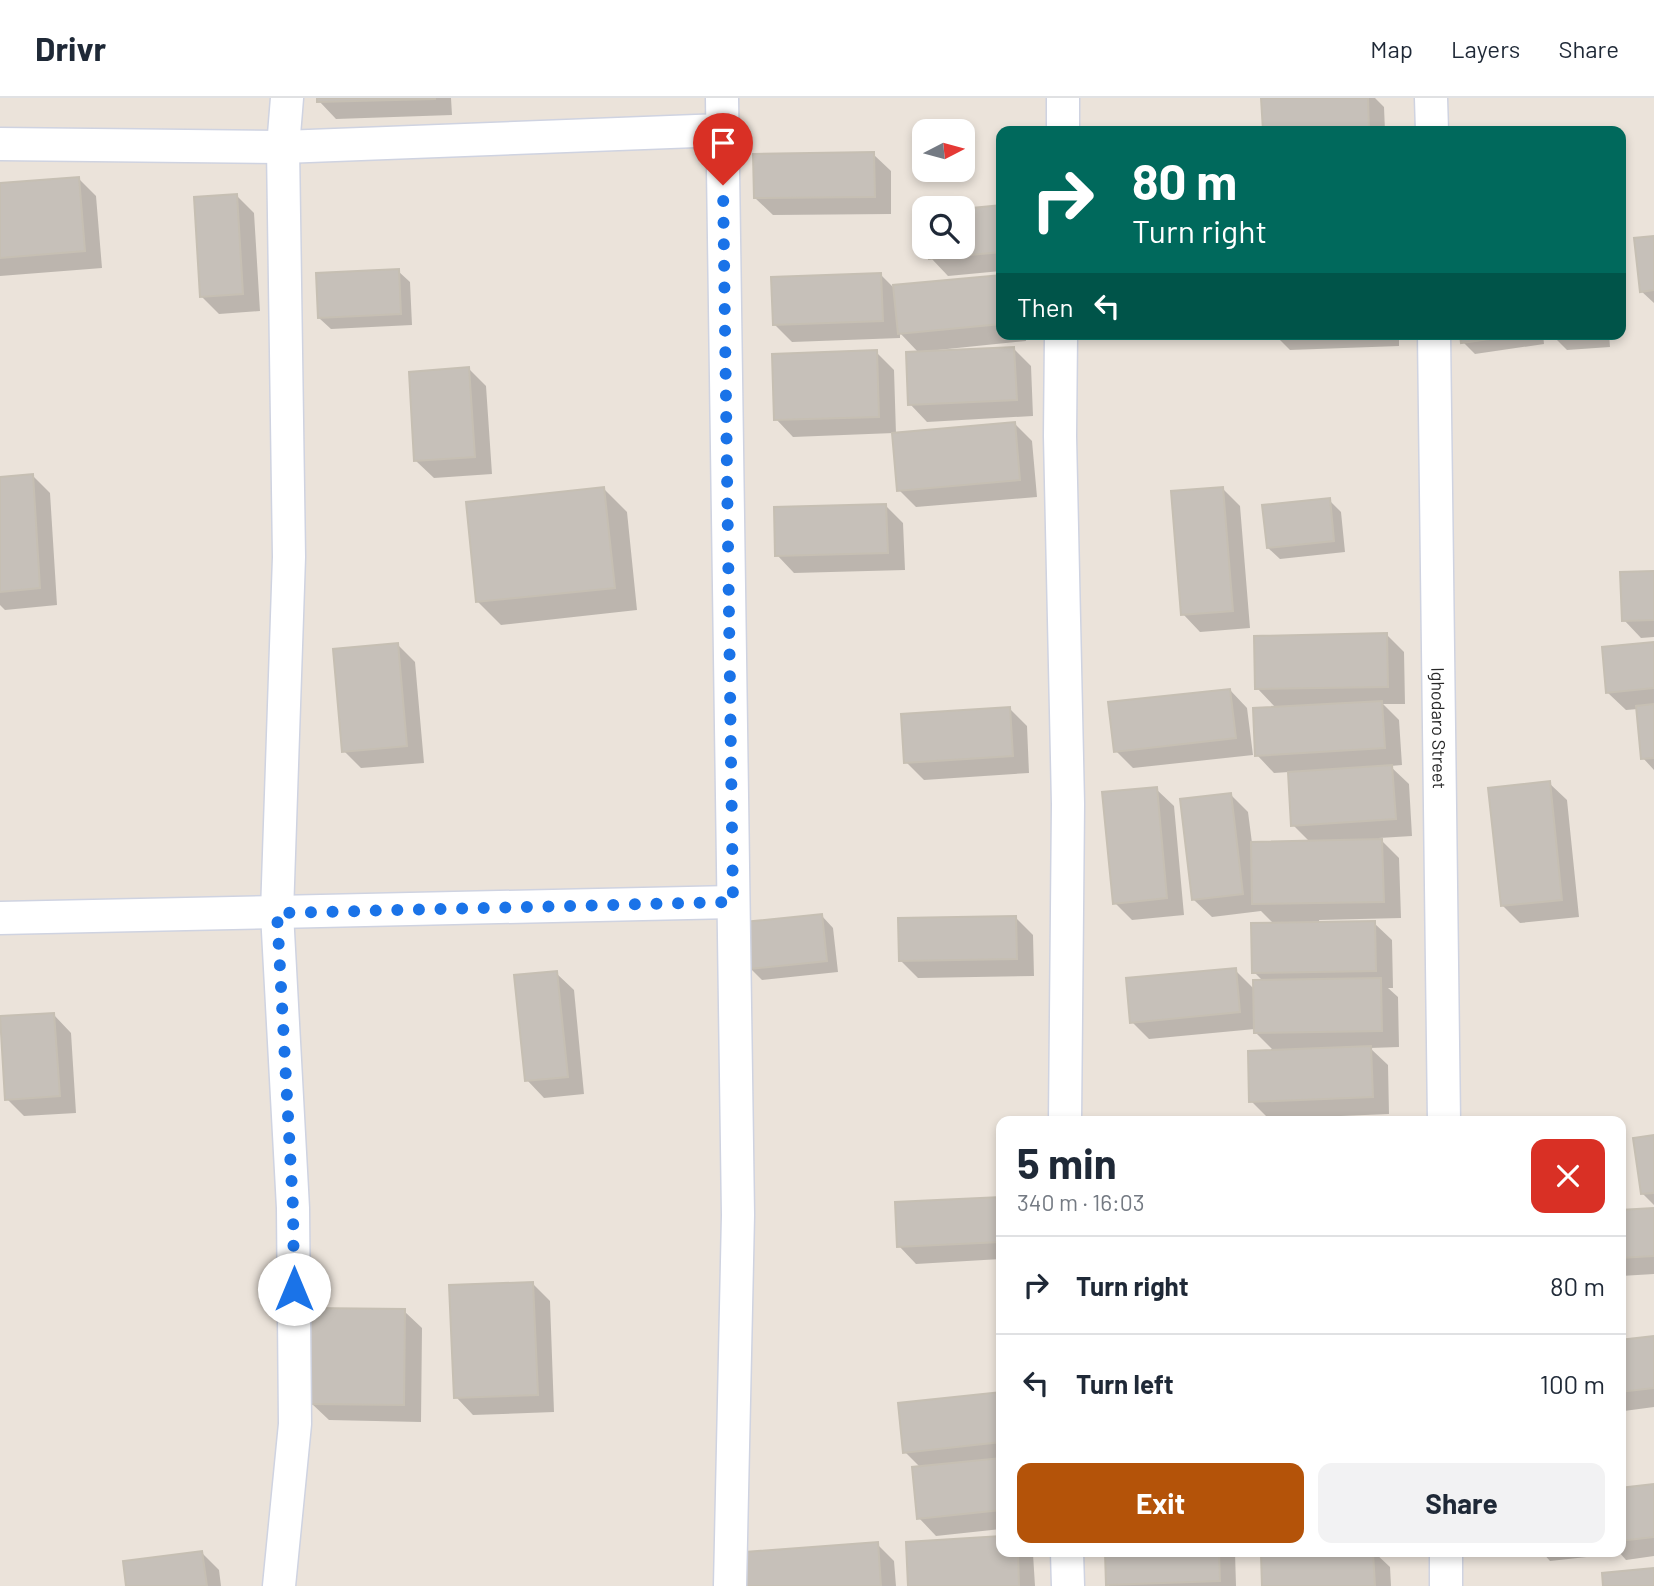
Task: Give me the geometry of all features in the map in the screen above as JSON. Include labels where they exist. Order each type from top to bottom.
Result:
[{"type":"street","points":[[279,1586],[295,1424],[293,1208],[277,913],[289,557],[283,147],[287,98]]},
{"type":"street","points":[[722,98],[738,1215],[730,1586]]},
{"type":"street","points":[[1063,98],[1063,126]]},
{"type":"street","points":[[1431,98],[1432,126]]},
{"type":"street","points":[[0,144],[283,147],[722,130]]},
{"type":"street","points":[[1061,340],[1060,436],[1068,804],[1065,1116]]},
{"type":"street","name":"Ighodaro Street","points":[[1434,340],[1444,1116]]},
{"type":"street","points":[[0,918],[733,902]]},
{"type":"street","points":[[1067,1557],[1068,1586]]},
{"type":"street","points":[[1446,1557],[1446,1586]]},
{"type":"building","points":[[317,98],[435,98],[435,99],[317,102]]},
{"type":"building","points":[[1261,98],[1368,98],[1369,126],[1263,126]]},
{"type":"building","points":[[874,152],[875,197],[754,198],[753,154]]},
{"type":"building","points":[[79,177],[85,251],[0,258],[0,183]]},
{"type":"building","points":[[237,194],[243,294],[200,297],[194,197]]},
{"type":"building","points":[[996,206],[996,252],[975,255],[975,208]]},
{"type":"building","points":[[1654,236],[1654,290],[1640,292],[1634,238]]},
{"type":"building","points":[[399,269],[401,314],[318,318],[316,273]]},
{"type":"building","points":[[881,273],[883,321],[773,325],[771,277]]},
{"type":"building","points":[[996,275],[996,324],[898,334],[893,285]]},
{"type":"building","points":[[1461,340],[1482,340],[1461,343]]},
{"type":"building","points":[[1014,347],[1017,400],[908,405],[906,352]]},
{"type":"building","points":[[877,350],[879,417],[774,420],[772,354]]},
{"type":"building","points":[[469,367],[475,457],[414,461],[409,372]]},
{"type":"building","points":[[1015,422],[1020,480],[897,491],[892,433]]},
{"type":"building","points":[[33,474],[40,588],[0,592],[0,477]]},
{"type":"building","points":[[604,487],[615,588],[476,602],[466,502]]},
{"type":"building","points":[[1223,487],[1233,611],[1181,615],[1171,491]]},
{"type":"building","points":[[1330,498],[1334,541],[1267,548],[1262,505]]},
{"type":"building","points":[[886,504],[888,553],[775,556],[774,507]]},
{"type":"building","points":[[1654,571],[1654,620],[1622,621],[1620,572]]},
{"type":"building","points":[[1387,633],[1388,687],[1255,689],[1254,636]]},
{"type":"building","points":[[1654,642],[1654,688],[1606,693],[1602,647]]},
{"type":"building","points":[[398,643],[407,746],[342,752],[333,649]]},
{"type":"building","points":[[1230,689],[1236,738],[1114,752],[1108,702]]},
{"type":"building","points":[[1382,701],[1385,748],[1255,756],[1253,708]]},
{"type":"building","points":[[1654,704],[1654,758],[1641,759],[1636,706]]},
{"type":"building","points":[[1010,707],[1013,756],[904,763],[901,714]]},
{"type":"building","points":[[1392,765],[1396,819],[1291,826],[1288,772]]},
{"type":"building","points":[[1550,781],[1562,900],[1501,906],[1488,788]]},
{"type":"building","points":[[1157,787],[1167,898],[1113,904],[1102,792]]},
{"type":"building","points":[[1231,793],[1243,894],[1192,900],[1180,799]]},
{"type":"building","points":[[1382,839],[1384,902],[1252,904],[1251,842]]},
{"type":"building","points":[[822,914],[827,961],[749,969],[744,922]]},
{"type":"building","points":[[1016,916],[1017,959],[899,961],[898,918]]},
{"type":"building","points":[[1375,921],[1376,971],[1252,973],[1251,923]]},
{"type":"building","points":[[1236,968],[1240,1012],[1130,1023],[1126,978]]},
{"type":"building","points":[[557,971],[568,1077],[525,1081],[514,975]]},
{"type":"building","points":[[1381,978],[1382,1031],[1254,1033],[1253,980]]},
{"type":"building","points":[[54,1013],[60,1096],[5,1100],[0,1016]]},
{"type":"building","points":[[1371,1046],[1373,1097],[1249,1102],[1248,1051]]},
{"type":"building","points":[[1654,1135],[1654,1193],[1641,1194],[1633,1138]]},
{"type":"building","points":[[996,1197],[996,1242],[897,1247],[895,1202]]},
{"type":"building","points":[[1654,1208],[1654,1256],[1626,1258],[1626,1210]]},
{"type":"building","points":[[533,1282],[538,1395],[454,1398],[449,1285]]},
{"type":"building","points":[[310,1308],[405,1309],[404,1405],[309,1404]]},
{"type":"building","points":[[1654,1336],[1654,1388],[1626,1391],[1626,1339]]},
{"type":"building","points":[[996,1393],[996,1443],[903,1453],[898,1403]]},
{"type":"building","points":[[996,1459],[996,1511],[917,1519],[912,1467]]},
{"type":"building","points":[[1654,1484],[1654,1537],[1626,1540],[1626,1487]]},
{"type":"building","points":[[996,1536],[996,1557],[1018,1557],[1019,1586],[908,1586],[906,1542]]},
{"type":"building","points":[[878,1542],[881,1586],[747,1586],[745,1552]]},
{"type":"building","points":[[202,1551],[207,1586],[126,1586],[123,1561]]},
{"type":"building","points":[[1105,1557],[1219,1557],[1220,1581],[1106,1585]]},
{"type":"building","points":[[1261,1557],[1373,1557],[1375,1586],[1262,1586]]},
{"type":"building","points":[[1654,1568],[1654,1586],[1603,1586],[1602,1573]]},
{"type":"route","points":[[294,1289],[293,1208],[277,913],[733,902],[723,185]]}]
